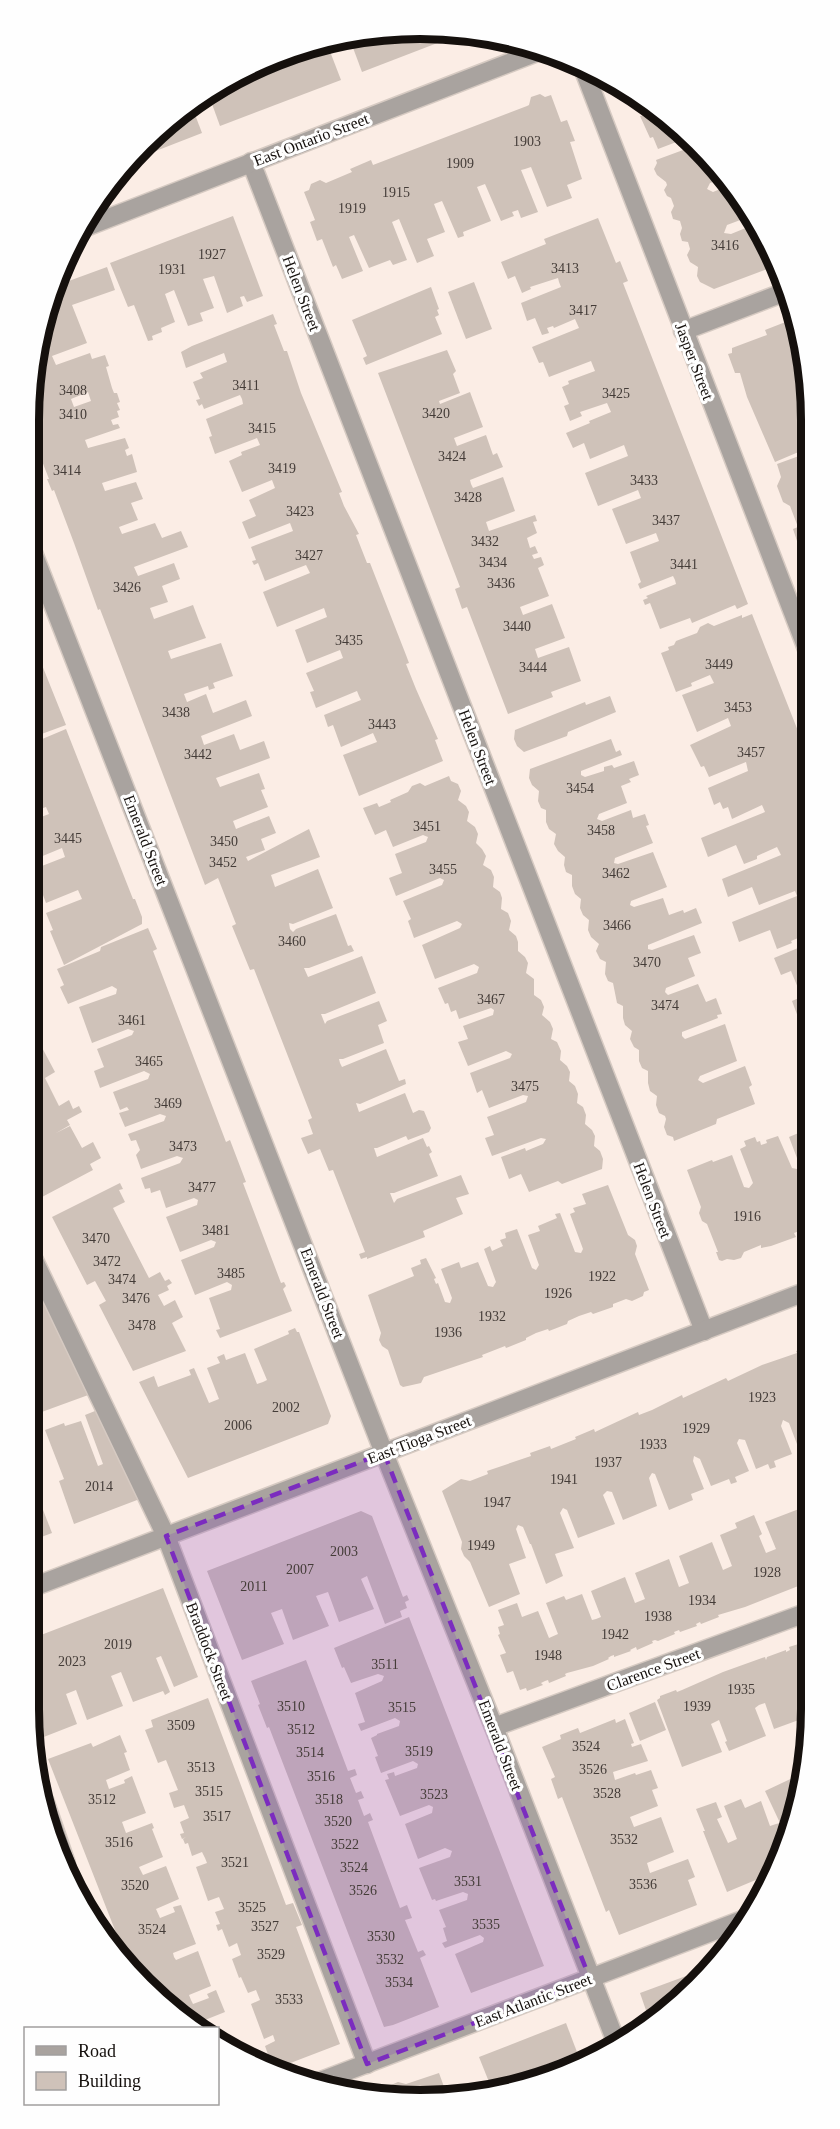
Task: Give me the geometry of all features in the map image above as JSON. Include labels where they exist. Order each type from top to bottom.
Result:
[{"type":"street","name":"East Ontario Street","points":[[93,224],[529,55]]},
{"type":"street","name":"Jasper Street","points":[[586,77],[683,331],[801,615]]},
{"type":"street","name":"Helen Street","points":[[251,162],[704,1331]]},
{"type":"street","points":[[683,331],[780,294]]},
{"type":"street","name":"Emerald Street","points":[[39,568],[614,2037]]},
{"type":"street","name":"Braddock Street","points":[[39,1271],[166,1536],[367,2064]]},
{"type":"street","name":"East Tioga Street","points":[[39,1585],[801,1293]]},
{"type":"street","name":"Clarence Street","points":[[494,1727],[801,1615]]},
{"type":"street","name":"East Atlantic Street","points":[[328,2079],[735,1923]]},
{"type":"highlighted area","points":[[384,1453],[590,1979],[367,2064],[166,1536]]},
{"type":"building","points":[[395,40],[445,40],[362,72],[352,45]]},
{"type":"building","points":[[329,50],[341,80],[220,126],[211,101],[251,78],[274,68]]},
{"type":"building","points":[[540,94],[545,97],[551,95],[561,122],[567,120],[575,141],[570,142],[582,179],[567,185],[572,198],[547,207],[531,167],[521,170],[538,212],[521,218],[518,210],[512,212],[514,216],[501,221],[485,184],[477,187],[491,221],[463,232],[464,236],[458,238],[442,201],[434,204],[445,232],[427,239],[434,256],[417,263],[399,219],[392,222],[407,260],[393,265],[390,260],[369,268],[354,235],[349,237],[363,271],[342,279],[336,265],[333,267],[322,239],[317,241],[310,222],[315,220],[304,192],[309,190],[311,184],[320,180],[326,183],[352,172],[350,169],[371,160],[373,165],[527,106],[531,97]]},
{"type":"building","points":[[639,108],[679,141],[658,149],[653,137],[650,138],[640,116],[642,116]]},
{"type":"building","points":[[194,113],[202,133],[148,154]]},
{"type":"building","points":[[687,149],[689,151],[716,181],[710,183],[707,189],[713,192],[722,188],[743,219],[727,225],[724,233],[731,234],[748,227],[769,268],[714,289],[700,282],[697,276],[698,267],[690,262],[687,255],[690,249],[688,242],[682,241],[680,221],[673,219],[671,212],[674,206],[664,190],[666,182],[657,175],[654,169],[656,160]]},
{"type":"building","points":[[233,216],[263,296],[247,302],[244,296],[240,297],[243,306],[227,313],[214,276],[203,279],[214,308],[200,313],[203,321],[188,326],[174,290],[165,294],[175,322],[161,328],[162,332],[152,336],[153,340],[148,341],[134,305],[128,307],[110,263]]},
{"type":"building","points":[[598,218],[616,263],[620,261],[628,281],[623,283],[748,604],[737,609],[735,605],[692,623],[690,618],[660,629],[650,603],[645,605],[643,600],[648,598],[646,596],[676,584],[673,576],[640,589],[638,584],[641,582],[630,552],[659,541],[656,533],[626,544],[612,509],[641,498],[638,490],[598,506],[585,473],[628,456],[624,445],[590,459],[584,443],[573,448],[566,433],[611,412],[607,403],[580,412],[582,416],[570,421],[564,406],[569,404],[562,387],[569,384],[568,381],[595,371],[591,361],[549,377],[543,362],[539,363],[532,347],[579,328],[575,319],[554,328],[553,326],[547,328],[549,333],[542,335],[535,318],[527,321],[521,303],[561,287],[558,278],[530,287],[531,289],[522,293],[515,276],[508,279],[501,262],[546,244],[544,239]]},
{"type":"building","points":[[107,267],[115,290],[72,305],[87,343],[52,356],[56,365],[90,353],[92,359],[105,355],[112,388],[114,393],[117,393],[120,402],[117,403],[120,410],[117,411],[119,417],[111,420],[113,425],[118,424],[120,428],[85,440],[88,448],[125,438],[129,448],[125,450],[127,456],[132,454],[137,472],[102,483],[105,491],[136,482],[143,499],[131,503],[138,520],[119,527],[122,534],[155,523],[162,538],[181,531],[188,547],[134,567],[138,576],[174,563],[180,579],[162,586],[168,602],[150,608],[154,619],[193,605],[206,638],[168,651],[171,659],[221,643],[233,676],[213,683],[215,688],[209,690],[208,686],[184,694],[187,702],[206,694],[213,713],[246,700],[252,716],[201,736],[204,745],[234,734],[240,750],[264,741],[270,758],[216,778],[220,787],[259,773],[265,789],[261,790],[268,807],[233,821],[236,829],[269,816],[276,833],[261,839],[265,850],[246,857],[248,861],[309,829],[320,857],[271,875],[275,887],[318,869],[333,908],[293,924],[289,923],[290,929],[293,932],[336,914],[348,946],[351,945],[354,951],[304,968],[308,977],[362,956],[376,993],[321,1014],[325,1024],[327,1021],[379,1001],[387,1021],[378,1025],[384,1043],[339,1059],[340,1063],[342,1067],[386,1049],[399,1081],[405,1079],[406,1084],[360,1104],[356,1103],[359,1112],[405,1093],[413,1113],[419,1110],[424,1111],[431,1128],[429,1132],[408,1140],[406,1136],[374,1148],[377,1157],[423,1138],[432,1152],[429,1154],[438,1176],[390,1193],[394,1203],[397,1199],[461,1175],[469,1194],[456,1198],[463,1214],[423,1231],[425,1237],[367,1259],[367,1257],[361,1259],[359,1254],[365,1252],[333,1170],[329,1171],[320,1149],[308,1154],[301,1138],[313,1134],[308,1120],[312,1118],[254,969],[250,970],[232,926],[236,924],[218,878],[205,885],[39,453],[42,370],[52,321],[65,281]],"holes":[[[88,392],[91,401],[74,407],[71,399]]]},
{"type":"building","points":[[474,282],[492,329],[466,339],[448,292]]},
{"type":"building","points":[[431,287],[439,309],[437,310],[439,315],[435,317],[442,334],[366,365],[363,358],[367,356],[352,320]]},
{"type":"building","points":[[273,314],[277,324],[274,325],[284,351],[287,351],[301,393],[342,492],[339,493],[344,506],[359,534],[356,535],[367,563],[370,563],[409,663],[406,664],[438,739],[435,740],[443,761],[359,796],[343,755],[377,742],[373,733],[341,747],[333,725],[328,727],[324,715],[361,700],[357,691],[316,708],[310,692],[314,691],[306,673],[343,658],[340,650],[307,663],[295,630],[327,617],[324,608],[277,627],[263,592],[310,573],[306,565],[265,581],[258,563],[254,565],[252,561],[256,560],[251,547],[293,531],[290,523],[249,539],[242,522],[256,516],[249,500],[275,488],[272,480],[242,492],[229,461],[242,455],[241,452],[260,445],[257,438],[215,454],[209,437],[212,436],[206,419],[243,404],[242,399],[240,395],[204,409],[202,404],[199,406],[196,400],[200,399],[193,382],[203,378],[200,373],[227,362],[224,353],[186,368],[181,352]]},
{"type":"building","points":[[788,321],[798,370],[800,395],[801,451],[775,462],[747,397],[740,373],[735,373],[728,354],[732,353],[732,348],[767,335],[765,330]]},
{"type":"building","points":[[447,350],[456,371],[453,374],[460,393],[439,401],[440,404],[470,392],[483,427],[454,438],[457,446],[486,435],[493,455],[497,453],[503,467],[470,480],[471,484],[473,488],[503,477],[515,511],[486,522],[489,531],[535,515],[537,521],[533,522],[537,533],[527,538],[530,548],[535,546],[538,553],[532,555],[534,559],[541,557],[544,565],[538,568],[549,596],[520,607],[523,615],[552,604],[565,638],[535,649],[538,658],[569,647],[581,681],[551,692],[553,697],[508,714],[467,607],[462,609],[455,589],[460,587],[378,373]]},
{"type":"building","points":[[799,456],[801,462],[800,550],[793,529],[798,527],[790,506],[783,502],[777,486],[781,477],[777,464]]},
{"type":"building","points":[[752,614],[801,739],[801,937],[777,949],[770,930],[739,942],[732,922],[797,896],[795,891],[759,905],[752,887],[728,897],[722,879],[781,855],[777,847],[744,864],[736,845],[708,857],[701,838],[765,812],[762,805],[732,819],[728,807],[723,809],[720,802],[714,805],[708,788],[748,771],[746,762],[709,777],[704,766],[701,767],[690,745],[731,726],[728,718],[697,732],[682,695],[714,683],[710,675],[676,692],[661,653],[669,650],[668,647],[674,645],[676,641],[697,633],[700,627],[708,623],[714,626],[742,615],[742,618]]},
{"type":"building","points":[[39,658],[66,725],[39,735]]},
{"type":"building","points":[[610,696],[616,712],[568,732],[567,736],[524,752],[517,746],[514,739],[515,730],[585,702],[586,705]]},
{"type":"building","points":[[66,729],[142,917],[142,924],[64,965],[50,931],[53,930],[46,913],[82,899],[78,890],[46,903],[39,887],[39,867],[65,857],[62,848],[39,858],[39,818],[49,814],[46,807],[39,809],[39,740]]},
{"type":"building","points":[[611,739],[616,752],[620,750],[622,755],[581,771],[581,775],[585,777],[604,771],[604,767],[612,765],[614,768],[634,761],[639,775],[629,779],[631,782],[621,786],[627,803],[599,814],[597,819],[602,821],[631,810],[633,818],[645,814],[649,825],[646,826],[653,843],[615,858],[614,863],[618,864],[653,852],[667,887],[631,901],[630,905],[634,907],[663,898],[669,915],[683,910],[684,913],[696,908],[702,923],[648,945],[648,949],[652,950],[694,935],[701,953],[688,958],[695,976],[666,988],[665,992],[668,995],[698,984],[706,1002],[716,998],[722,1014],[717,1015],[718,1018],[682,1032],[682,1036],[685,1039],[725,1024],[737,1061],[700,1076],[698,1080],[703,1083],[745,1066],[752,1085],[749,1087],[755,1104],[717,1119],[716,1124],[674,1141],[673,1137],[667,1135],[664,1127],[665,1116],[659,1113],[656,1105],[657,1096],[650,1091],[648,1071],[642,1068],[639,1061],[639,1050],[634,1047],[630,1039],[632,1031],[625,1025],[623,1006],[617,1003],[613,983],[608,981],[605,974],[606,962],[600,959],[596,951],[599,944],[591,937],[588,930],[589,920],[580,908],[581,899],[575,894],[572,886],[572,875],[566,872],[565,857],[554,844],[556,834],[549,829],[546,822],[546,810],[541,808],[538,801],[539,791],[532,785],[529,778],[530,769]]},
{"type":"building","points":[[449,776],[451,781],[458,784],[461,791],[458,800],[466,806],[469,812],[467,821],[475,827],[478,834],[476,843],[486,856],[483,865],[491,870],[494,877],[493,887],[500,892],[502,898],[501,909],[508,913],[511,921],[509,930],[516,936],[518,951],[528,963],[526,973],[534,979],[534,995],[541,1000],[544,1007],[542,1015],[550,1022],[553,1029],[551,1039],[557,1042],[561,1051],[560,1060],[570,1072],[569,1081],[575,1086],[578,1094],[577,1103],[583,1107],[586,1115],[585,1124],[592,1130],[595,1136],[594,1146],[600,1151],[603,1159],[602,1169],[562,1184],[558,1181],[529,1192],[521,1174],[509,1179],[501,1157],[525,1148],[526,1151],[543,1144],[546,1139],[541,1138],[492,1156],[485,1138],[494,1135],[487,1117],[526,1102],[528,1096],[523,1095],[489,1108],[482,1090],[477,1093],[470,1073],[510,1058],[512,1054],[506,1051],[468,1066],[458,1042],[468,1039],[463,1026],[493,1015],[494,1010],[491,1008],[459,1019],[456,1010],[451,1012],[448,1003],[445,1004],[438,988],[477,973],[479,967],[474,964],[435,979],[422,945],[460,928],[462,924],[457,921],[414,938],[408,921],[411,919],[403,901],[442,885],[444,880],[440,878],[396,896],[389,878],[402,873],[395,854],[426,842],[428,837],[423,835],[393,847],[386,830],[375,835],[363,808],[377,803],[379,807],[408,792],[412,786],[420,783],[425,786]]},
{"type":"building","points":[[148,928],[157,949],[153,951],[226,1142],[230,1140],[246,1182],[243,1183],[281,1283],[284,1282],[286,1286],[283,1289],[292,1311],[220,1338],[216,1330],[220,1329],[209,1298],[231,1290],[232,1285],[227,1282],[195,1295],[181,1260],[214,1247],[216,1242],[211,1240],[180,1252],[166,1217],[197,1205],[198,1200],[194,1198],[166,1208],[160,1190],[151,1193],[150,1188],[145,1189],[141,1178],[180,1163],[183,1158],[177,1156],[141,1169],[136,1155],[140,1150],[136,1140],[131,1141],[128,1134],[164,1121],[166,1116],[160,1114],[125,1127],[119,1113],[129,1110],[127,1107],[120,1110],[113,1092],[148,1079],[150,1074],[144,1071],[100,1088],[94,1071],[104,1067],[97,1049],[132,1035],[134,1031],[128,1029],[92,1043],[79,1007],[116,994],[117,989],[112,986],[68,1004],[60,987],[64,985],[57,969],[100,951],[101,947]]},
{"type":"building","points":[[801,947],[801,987],[798,988],[791,971],[781,975],[774,958]]},
{"type":"building","points":[[801,997],[801,1016],[798,1017],[792,1001]]},
{"type":"building","points":[[39,1042],[55,1072],[45,1078],[59,1106],[69,1100],[73,1109],[79,1106],[82,1112],[67,1120],[70,1125],[56,1133],[70,1126],[82,1148],[93,1142],[101,1158],[90,1164],[93,1170],[42,1197],[39,1191]]},
{"type":"building","points":[[801,1132],[801,1230],[794,1233],[796,1237],[771,1246],[761,1248],[761,1245],[744,1252],[741,1258],[719,1260],[707,1224],[702,1221],[699,1213],[701,1207],[687,1170],[732,1155],[744,1187],[749,1188],[753,1183],[740,1149],[746,1146],[744,1141],[755,1137],[761,1145],[767,1143],[766,1140],[778,1136],[792,1168],[797,1169],[800,1166],[789,1137]]},
{"type":"building","points":[[120,1183],[123,1189],[119,1190],[125,1202],[113,1208],[149,1278],[160,1272],[165,1281],[169,1279],[172,1283],[167,1286],[169,1290],[158,1295],[164,1306],[175,1300],[183,1317],[172,1323],[186,1351],[133,1371],[99,1305],[106,1301],[95,1281],[87,1285],[52,1217]]},
{"type":"building","points":[[608,1185],[628,1235],[635,1240],[637,1246],[635,1254],[649,1290],[644,1292],[643,1296],[632,1301],[626,1299],[613,1304],[613,1307],[593,1314],[591,1312],[579,1316],[568,1321],[567,1324],[536,1333],[506,1348],[505,1346],[482,1355],[483,1357],[424,1377],[421,1383],[403,1387],[400,1385],[388,1350],[379,1340],[381,1333],[368,1295],[414,1276],[411,1268],[421,1264],[420,1260],[426,1258],[445,1302],[450,1303],[452,1298],[441,1269],[459,1262],[461,1268],[478,1262],[488,1286],[493,1287],[496,1282],[484,1249],[490,1246],[492,1251],[503,1246],[500,1240],[506,1238],[505,1233],[517,1229],[532,1268],[536,1270],[539,1265],[528,1235],[540,1231],[538,1226],[557,1218],[555,1214],[560,1213],[575,1252],[581,1253],[583,1249],[570,1214],[575,1212],[573,1208],[586,1204],[582,1194]]},
{"type":"building","points":[[39,1295],[91,1394],[39,1413]]},
{"type":"building","points":[[295,1328],[299,1332],[331,1416],[328,1424],[188,1478],[139,1382],[154,1376],[158,1387],[191,1375],[189,1370],[194,1368],[209,1403],[219,1399],[207,1368],[220,1363],[217,1357],[224,1354],[226,1360],[245,1353],[257,1384],[263,1382],[267,1380],[254,1349],[289,1334],[288,1331]]},
{"type":"building","points":[[801,1349],[801,1452],[789,1423],[783,1420],[781,1426],[792,1454],[774,1461],[776,1467],[770,1469],[768,1464],[756,1469],[745,1440],[739,1439],[737,1443],[749,1471],[735,1477],[737,1482],[731,1484],[729,1479],[711,1486],[700,1459],[694,1456],[693,1461],[704,1489],[691,1494],[693,1500],[669,1510],[655,1474],[652,1473],[649,1478],[657,1506],[623,1520],[612,1492],[607,1491],[603,1495],[615,1524],[578,1538],[567,1510],[563,1508],[560,1513],[574,1548],[555,1554],[563,1576],[546,1584],[523,1527],[518,1525],[516,1529],[526,1558],[509,1564],[520,1594],[489,1607],[470,1562],[461,1549],[462,1542],[442,1491],[461,1479],[470,1481],[488,1474],[487,1471],[531,1456],[530,1453],[550,1446],[551,1449],[638,1412],[639,1415],[652,1410],[682,1395],[683,1398],[726,1378],[728,1381],[762,1365],[797,1353],[796,1351]]},
{"type":"building","points":[[100,1409],[145,1497],[74,1524],[59,1481],[64,1479],[45,1430],[64,1423],[65,1426],[81,1421],[98,1466],[103,1464],[85,1415]]},
{"type":"building","points":[[39,1499],[52,1533],[39,1538]]},
{"type":"building","points":[[799,1509],[801,1514],[801,1585],[718,1615],[719,1617],[701,1624],[700,1622],[696,1624],[697,1626],[680,1632],[679,1630],[674,1632],[675,1634],[652,1641],[653,1643],[637,1650],[636,1647],[631,1651],[611,1656],[593,1666],[567,1673],[566,1676],[549,1683],[548,1680],[545,1681],[541,1683],[543,1685],[527,1691],[526,1688],[520,1690],[513,1671],[507,1673],[500,1655],[506,1653],[498,1635],[500,1634],[498,1627],[504,1625],[498,1610],[517,1603],[522,1617],[538,1611],[549,1638],[558,1634],[546,1603],[564,1596],[566,1600],[582,1594],[592,1620],[596,1619],[601,1617],[591,1591],[625,1577],[635,1603],[645,1599],[635,1573],[669,1559],[679,1587],[689,1583],[679,1556],[712,1542],[723,1570],[732,1566],[720,1535],[737,1528],[735,1523],[754,1515],[762,1534],[759,1536],[766,1553],[776,1549],[765,1522]]},
{"type":"building","points":[[361,1511],[372,1516],[403,1597],[407,1595],[409,1600],[405,1602],[407,1608],[400,1611],[402,1617],[385,1624],[367,1576],[361,1579],[374,1609],[339,1622],[328,1592],[316,1596],[329,1626],[293,1640],[282,1609],[271,1613],[284,1644],[242,1660],[207,1571]]},
{"type":"building","points":[[163,1588],[198,1677],[174,1687],[161,1656],[156,1658],[170,1692],[165,1695],[163,1691],[133,1702],[121,1672],[111,1676],[123,1706],[87,1720],[76,1690],[66,1694],[77,1724],[40,1738],[39,1636]]},
{"type":"building","points":[[409,1617],[544,1966],[471,1993],[455,1954],[483,1942],[484,1938],[480,1935],[445,1948],[442,1943],[447,1941],[443,1928],[446,1927],[439,1910],[467,1900],[468,1894],[463,1892],[436,1901],[432,1900],[419,1868],[450,1857],[452,1851],[445,1848],[418,1859],[405,1824],[432,1813],[433,1807],[429,1805],[400,1816],[385,1780],[389,1779],[387,1774],[394,1772],[395,1776],[417,1768],[418,1764],[413,1761],[381,1773],[375,1757],[378,1756],[371,1738],[399,1726],[400,1721],[395,1718],[361,1731],[358,1724],[365,1722],[355,1693],[382,1681],[384,1676],[378,1674],[351,1683],[334,1648]]},
{"type":"building","points":[[801,1643],[801,1690],[797,1692],[801,1702],[801,1719],[774,1729],[765,1703],[759,1705],[755,1708],[766,1736],[729,1751],[719,1720],[711,1724],[722,1752],[682,1767],[657,1700],[660,1696],[676,1690],[677,1692],[765,1657],[766,1660],[767,1657],[790,1650],[789,1647]]},
{"type":"building","points":[[306,1660],[348,1771],[355,1769],[357,1775],[350,1778],[356,1793],[361,1791],[364,1798],[358,1800],[364,1816],[370,1813],[373,1820],[368,1822],[400,1908],[407,1905],[412,1918],[405,1920],[418,1952],[423,1950],[426,1955],[420,1958],[439,2007],[393,2025],[384,2027],[269,1727],[267,1728],[258,1705],[260,1704],[251,1681]]},
{"type":"building","points":[[208,1698],[286,1905],[293,1903],[302,1925],[296,1927],[340,2044],[285,2065],[270,2059],[265,2046],[275,2041],[273,2035],[264,2039],[251,2004],[260,2000],[256,1990],[248,1993],[241,1977],[239,1978],[232,1959],[241,1955],[237,1943],[229,1947],[222,1929],[218,1931],[216,1925],[220,1924],[215,1912],[224,1909],[219,1897],[208,1901],[196,1867],[207,1863],[202,1852],[192,1856],[188,1843],[185,1844],[183,1839],[186,1837],[182,1839],[180,1834],[184,1833],[180,1822],[189,1818],[184,1805],[174,1808],[169,1793],[178,1790],[166,1760],[158,1763],[145,1730],[153,1727],[151,1720]]},
{"type":"building","points":[[655,1702],[666,1730],[640,1741],[629,1713]]},
{"type":"building","points":[[615,1719],[616,1723],[625,1719],[634,1743],[631,1744],[632,1747],[641,1744],[648,1761],[613,1772],[615,1780],[651,1770],[658,1788],[652,1790],[658,1806],[630,1817],[634,1827],[661,1817],[674,1852],[647,1863],[650,1873],[688,1859],[695,1877],[688,1880],[697,1905],[619,1935],[609,1910],[606,1912],[562,1797],[558,1799],[551,1779],[555,1777],[542,1747],[561,1739],[560,1735],[578,1728],[580,1733]]},
{"type":"building","points":[[120,1735],[127,1752],[124,1753],[130,1770],[106,1780],[109,1789],[125,1783],[124,1780],[132,1776],[146,1813],[122,1822],[126,1833],[152,1823],[154,1828],[152,1829],[163,1857],[139,1867],[143,1875],[166,1866],[179,1899],[156,1909],[160,1918],[175,1912],[173,1907],[181,1905],[196,1944],[173,1953],[174,1957],[176,1960],[198,1951],[211,1986],[189,1995],[191,2000],[193,2004],[209,1998],[207,1994],[216,1990],[225,2012],[202,2021],[151,1978],[120,1944],[48,1759],[91,1743],[93,1747]]},
{"type":"building","points":[[795,1777],[781,1831],[762,1877],[727,1892],[696,1809],[716,1802],[722,1817],[717,1819],[728,1843],[737,1839],[724,1806],[741,1799],[745,1808],[761,1801],[770,1826],[780,1823],[765,1791]]},
{"type":"building","points":[[693,1973],[647,2014],[640,1993]]},
{"type":"building","points":[[566,2023],[577,2052],[511,2079],[490,2084],[479,2057]]},
{"type":"building","points":[[439,2073],[445,2089],[389,2089],[398,2082],[406,2084]]}]
